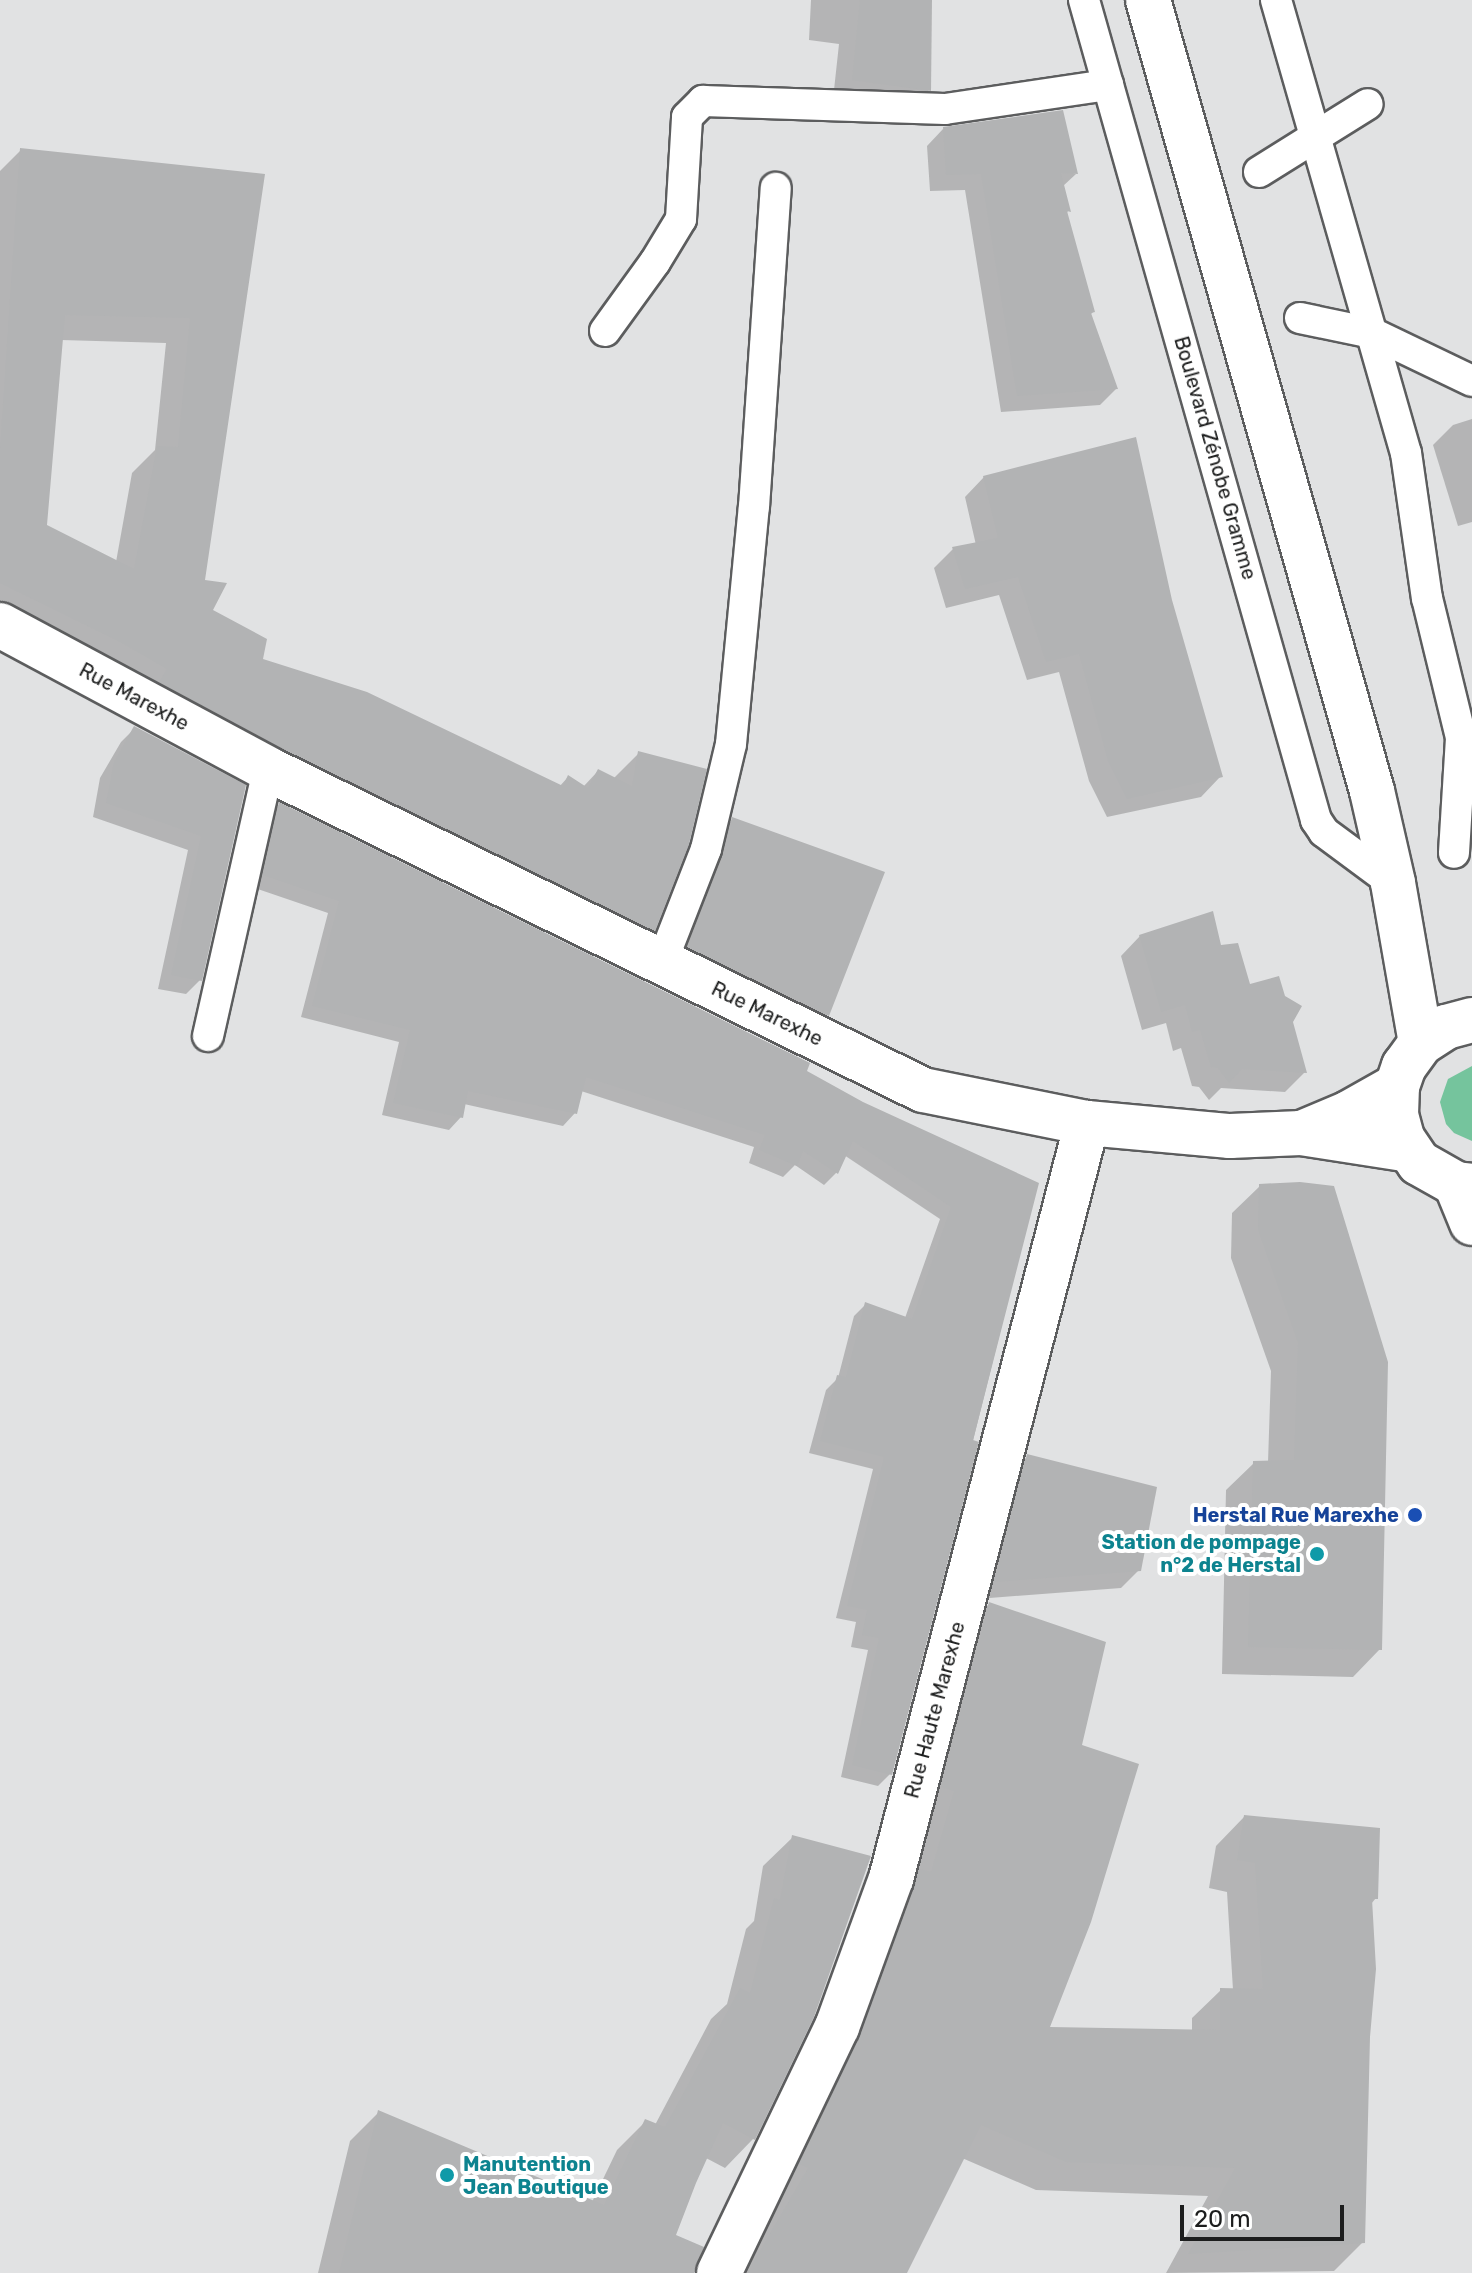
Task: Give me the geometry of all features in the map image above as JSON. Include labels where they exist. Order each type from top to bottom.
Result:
[{"type":"street","points":[[1148,0],[1372,791],[1393,883],[1421,1043]]},
{"type":"street","name":"Rue Marexhe","points":[[0,625],[268,769],[923,1090],[1087,1123],[1230,1136],[1301,1133],[1409,1150]]},
{"type":"street","points":[[1467,1197],[1436,1175],[1409,1150],[1396,1115],[1397,1086],[1404,1066],[1421,1043],[1446,1027],[1472,1020]]},
{"type":"street","name":"Rue Marexhe","points":[[1301,1133],[1349,1113],[1397,1086]]},
{"type":"street","name":"Rue Haute Marexhe","points":[[719,2273],[837,2027],[891,1879],[1087,1123]]},
{"type":"lane","name":"Boulevard Zénobe Gramme","points":[[1084,0],[1316,820],[1324,832],[1393,883]]},
{"type":"lane","points":[[1276,0],[1406,453],[1427,598],[1466,728],[1454,853]]},
{"type":"lane","points":[[605,331],[655,262],[681,219],[687,117],[703,101],[945,109],[1108,85]]},
{"type":"lane","points":[[1259,172],[1368,104]]},
{"type":"lane","points":[[662,962],[706,849],[731,744],[754,507],[776,188]]},
{"type":"lane","points":[[1300,318],[1372,333],[1472,381]]},
{"type":"lane","points":[[208,1036],[268,769]]},
{"type":"green space","points":[[1472,1066],[1472,1141],[1454,1133],[1446,1124],[1440,1102],[1448,1079]]},
{"type":"building","points":[[860,0],[932,0],[931,91],[852,80]]},
{"type":"building","points":[[1063,110],[1078,174],[1061,173],[1071,212],[1067,211],[1095,312],[1091,313],[1118,389],[1017,396],[981,174],[946,175],[943,127]]},
{"type":"building","points":[[20,148],[265,174],[205,580],[227,583],[213,610],[267,639],[263,659],[367,692],[563,786],[568,775],[588,788],[598,769],[632,786],[638,751],[707,769],[689,844],[655,931],[279,747],[159,682],[167,669],[120,642],[0,583],[0,449]],"holes":[[[65,315],[190,318],[178,447],[157,446],[134,569],[47,525]]]},
{"type":"building","points":[[1136,437],[1172,600],[1223,777],[1127,799],[1108,761],[1079,654],[1046,662],[1018,577],[965,589],[952,547],[998,538],[983,476]]},
{"type":"building","points":[[134,726],[246,785],[202,981],[171,975],[201,836],[106,803],[114,762]]},
{"type":"building","points":[[279,802],[810,1063],[807,1071],[863,1102],[1039,1183],[973,1440],[979,1442],[892,1775],[852,1765],[879,1638],[862,1635],[867,1610],[847,1606],[884,1457],[820,1441],[837,1375],[846,1377],[865,1302],[912,1319],[951,1207],[853,1141],[838,1174],[803,1151],[797,1166],[759,1150],[765,1135],[586,1077],[577,1114],[468,1091],[463,1118],[393,1103],[410,1030],[312,1006],[339,901],[263,875]]},
{"type":"building","points":[[732,817],[885,872],[829,1016],[687,947],[723,856]]},
{"type":"building","points":[[1213,911],[1221,945],[1238,943],[1250,984],[1279,976],[1285,996],[1302,1006],[1293,1022],[1307,1073],[1242,1069],[1229,1083],[1218,1068],[1211,1067],[1200,1030],[1192,1032],[1185,1005],[1161,1012],[1139,935]]},
{"type":"building","points":[[1300,1182],[1334,1186],[1388,1362],[1382,1650],[1248,1647],[1253,1461],[1294,1460],[1298,1343],[1258,1230],[1259,1184]]},
{"type":"building","points":[[1027,1454],[1157,1487],[1141,1571],[994,1582]]},
{"type":"building","points":[[989,1602],[1106,1642],[1082,1745],[1139,1764],[1091,1922],[1050,2027],[1220,2030],[1220,1988],[1263,1989],[1255,1863],[1237,1860],[1244,1815],[1380,1828],[1378,1899],[1372,1899],[1376,1969],[1370,2037],[1365,2243],[1188,2254],[1235,2168],[1066,2162],[981,2125],[907,2273],[747,2273],[808,2168],[799,2164],[860,2036],[919,1869],[931,1872],[954,1791],[941,1787]]},
{"type":"building","points":[[792,1835],[871,1856],[814,2017],[755,2140],[723,2123],[696,2183],[676,2235],[704,2247],[694,2273],[339,2273],[378,2110],[604,2205],[645,2119],[665,2127],[740,1988],[750,1993],[774,1898],[780,1900]]},
{"type":"place","name":"Herstal Rue Marexhe","points":[[1415,1515]]},
{"type":"place","name":"Station de pompage n°2 de Herstal","points":[[1317,1554]]},
{"type":"place","name":"Manutention Jean Boutique","points":[[447,2175]]}]
